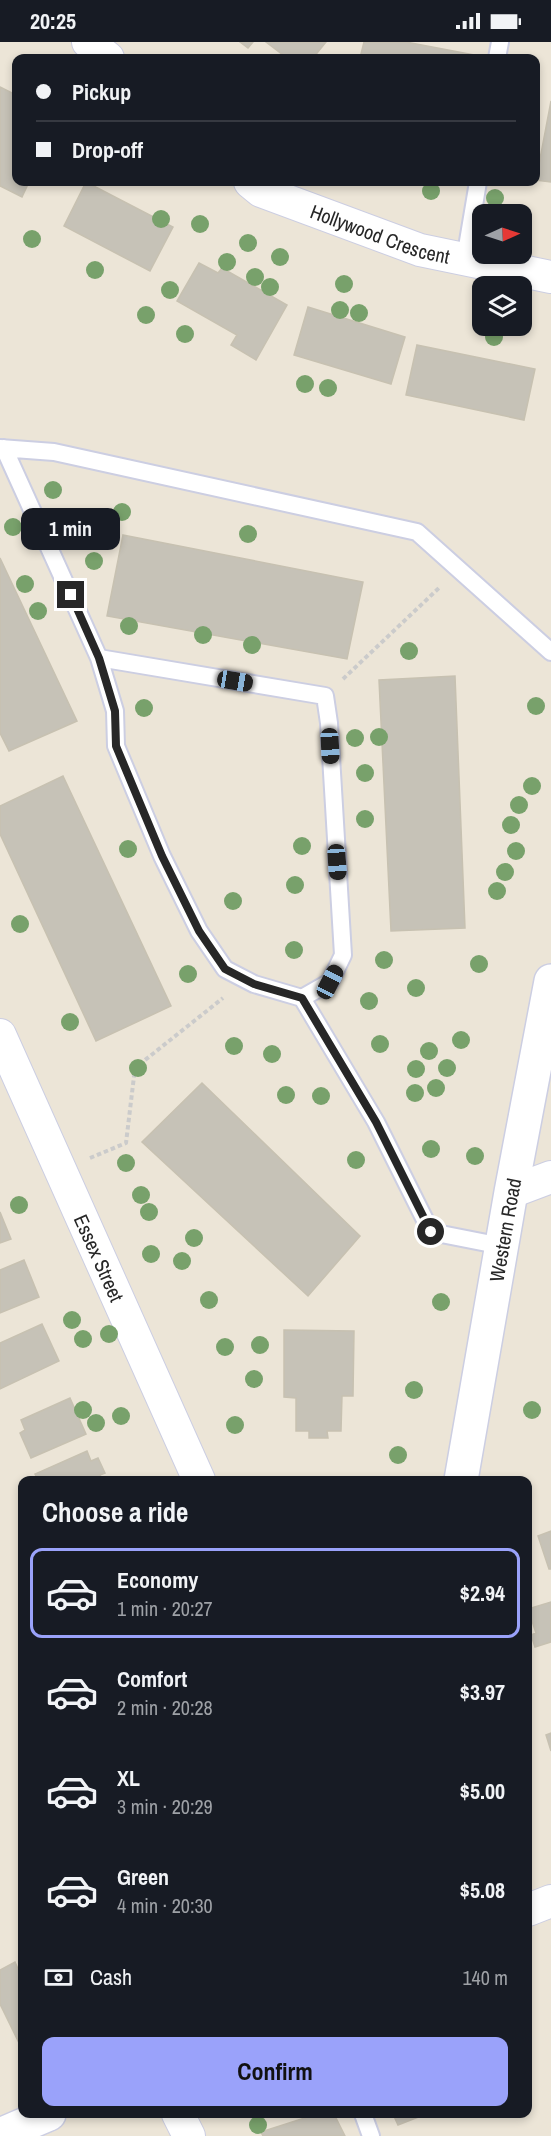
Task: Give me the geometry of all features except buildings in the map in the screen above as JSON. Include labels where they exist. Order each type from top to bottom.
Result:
[{"type":"main road","name":"Western Road","points":[[462,1476],[511,1192],[551,981]]},
{"type":"main road","points":[[0,2134],[39,2118]]},
{"type":"street","points":[[88,42],[103,54]]},
{"type":"street","name":"Hollywood Crescent","points":[[255,186],[261,191],[420,250],[551,277]]},
{"type":"street","name":"Essex Street","points":[[0,1035],[197,1476]]},
{"type":"street","points":[[511,1192],[551,1177]]},
{"type":"street","points":[[532,1908],[551,1901]]},
{"type":"street","points":[[180,2118],[189,2136]]},
{"type":"lane","points":[[465,259],[477,186]]},
{"type":"lane","points":[[502,1246],[431,1232],[376,1122],[302,998],[245,980],[225,969],[199,931],[162,856],[116,746],[115,711],[99,658],[2,448],[54,452],[417,531],[551,652]]},
{"type":"lane","points":[[99,658],[325,696],[329,723],[343,955],[330,982],[302,998]]},
{"type":"lane","points":[[364,2118],[371,2136]]},
{"type":"path","points":[[325,696],[458,570]]},
{"type":"path","points":[[61,1170],[126,1143],[135,1068],[245,980]]},
{"type":"route","points":[[71,595],[99,658],[115,711],[116,746],[162,856],[199,931],[225,969],[254,984],[302,998],[376,1122],[431,1232]]}]
